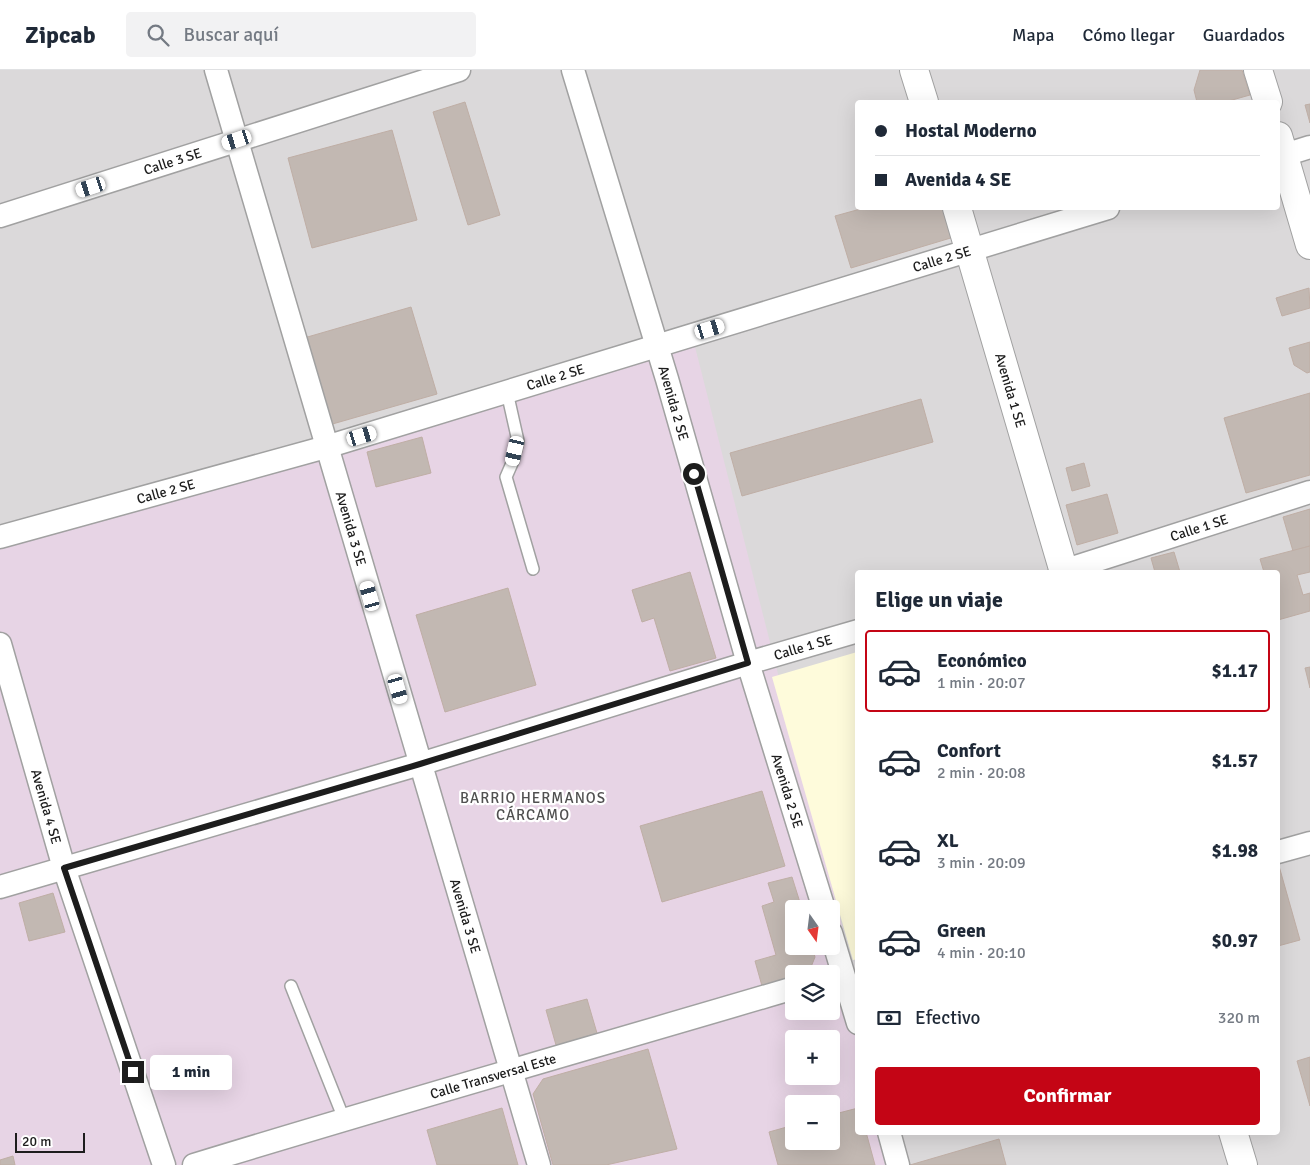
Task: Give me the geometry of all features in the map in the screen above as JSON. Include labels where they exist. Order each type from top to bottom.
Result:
[{"type":"street","name":"Avenida 3 SE","points":[[216,70],[539,1165]]},
{"type":"street","name":"Calle 3 SE","points":[[0,216],[460,70]]},
{"type":"street","name":"Avenida 2 SE","points":[[573,70],[748,663],[821,900]]},
{"type":"street","points":[[914,70],[923,100]]},
{"type":"street","points":[[1258,70],[1267,100]]},
{"type":"street","points":[[1280,149],[1310,147]]},
{"type":"street","points":[[1280,152],[1310,245]]},
{"type":"street","name":"Avenida 1 SE","points":[[958,210],[1061,570]]},
{"type":"street","name":"Calle 2 SE","points":[[0,537],[326,446],[1101,210]]},
{"type":"street","name":"Calle 1 SE","points":[[1068,570],[1310,492]]},
{"type":"street","name":"Calle 1 SE","points":[[0,887],[420,764],[855,632]]},
{"type":"street","name":"Avenida 4 SE","points":[[0,644],[64,868],[164,1165]]},
{"type":"street","points":[[1280,851],[1310,843]]},
{"type":"street","points":[[838,955],[855,1012]]},
{"type":"street","name":"Calle Transversal Este","points":[[194,1165],[344,1119],[512,1072],[785,991]]},
{"type":"street","points":[[890,1135],[898,1165]]},
{"type":"street","points":[[1234,1135],[1243,1165]]},
{"type":"lane","points":[[507,392],[518,441],[513,461],[506,477],[533,569]]},
{"type":"lane","points":[[291,986],[344,1119]]},
{"type":"shaded area","points":[[0,70],[1310,70],[1310,1165],[0,1165]]},
{"type":"shaded area","points":[[692,335],[835,900],[785,900],[785,955],[840,955],[840,918],[855,977],[855,1135],[896,1135],[903,1165],[0,1165],[0,539]]},
{"type":"shaded area","points":[[855,653],[855,960],[853,960],[840,915],[840,900],[836,900],[772,677]]},
{"type":"building","points":[[1200,70],[1242,70],[1250,95],[1232,100],[1196,100],[1194,90]]},
{"type":"building","points":[[465,102],[500,215],[468,225],[433,112]]},
{"type":"building","points":[[1310,104],[1310,123],[1305,105]]},
{"type":"building","points":[[392,130],[417,220],[312,248],[288,158]]},
{"type":"building","points":[[857,210],[947,210],[954,237],[851,268],[835,216]]},
{"type":"building","points":[[1309,288],[1310,308],[1282,316],[1276,298]]},
{"type":"building","points":[[411,307],[437,394],[329,425],[304,338]]},
{"type":"building","points":[[1310,342],[1310,372],[1307,373],[1294,365],[1289,348]]},
{"type":"building","points":[[1310,393],[1310,475],[1246,493],[1224,418]]},
{"type":"building","points":[[921,399],[933,442],[742,496],[730,453]]},
{"type":"building","points":[[422,437],[431,473],[376,487],[367,452]]},
{"type":"building","points":[[1084,463],[1090,486],[1072,491],[1066,468]]},
{"type":"building","points":[[1107,494],[1118,533],[1077,545],[1066,505]]},
{"type":"building","points":[[1310,509],[1310,546],[1293,551],[1283,517]]},
{"type":"building","points":[[1310,546],[1310,572],[1297,575],[1303,595],[1310,593],[1310,611],[1280,619],[1280,570],[1263,570],[1260,559]]},
{"type":"building","points":[[1174,552],[1179,570],[1154,570],[1151,558]]},
{"type":"building","points":[[690,572],[716,658],[670,671],[654,618],[642,622],[632,590]]},
{"type":"building","points":[[508,588],[536,685],[445,712],[416,615]]},
{"type":"building","points":[[1310,667],[1310,688],[1305,668]]},
{"type":"building","points":[[762,791],[785,866],[662,902],[640,826]]},
{"type":"building","points":[[1280,870],[1300,940],[1280,945]]},
{"type":"building","points":[[792,877],[799,900],[785,900],[785,955],[814,955],[815,957],[812,965],[785,965],[785,979],[762,986],[755,961],[776,955],[762,906],[774,902],[768,883]]},
{"type":"building","points":[[53,893],[65,932],[29,941],[19,903]]},
{"type":"building","points":[[587,999],[599,1040],[558,1052],[546,1010]]},
{"type":"building","points":[[648,1049],[677,1149],[606,1165],[553,1165],[533,1094],[543,1079]]},
{"type":"building","points":[[1310,1057],[1310,1106],[1297,1061]]},
{"type":"building","points":[[502,1108],[518,1165],[437,1165],[427,1130]]},
{"type":"building","points":[[855,1109],[855,1135],[867,1135],[875,1165],[778,1165],[769,1132],[785,1128],[785,1150],[840,1150],[840,1113]]},
{"type":"building","points":[[999,1139],[1006,1165],[910,1165]]},
{"type":"building","points":[[13,1156],[15,1165],[0,1165],[0,1160]]},
{"type":"district","name":"BARRIO HERMANOS CÁRCAMO","points":[[533,806]]},
{"type":"route","points":[[133,1072],[64,868],[420,764],[748,663],[694,474]]}]
